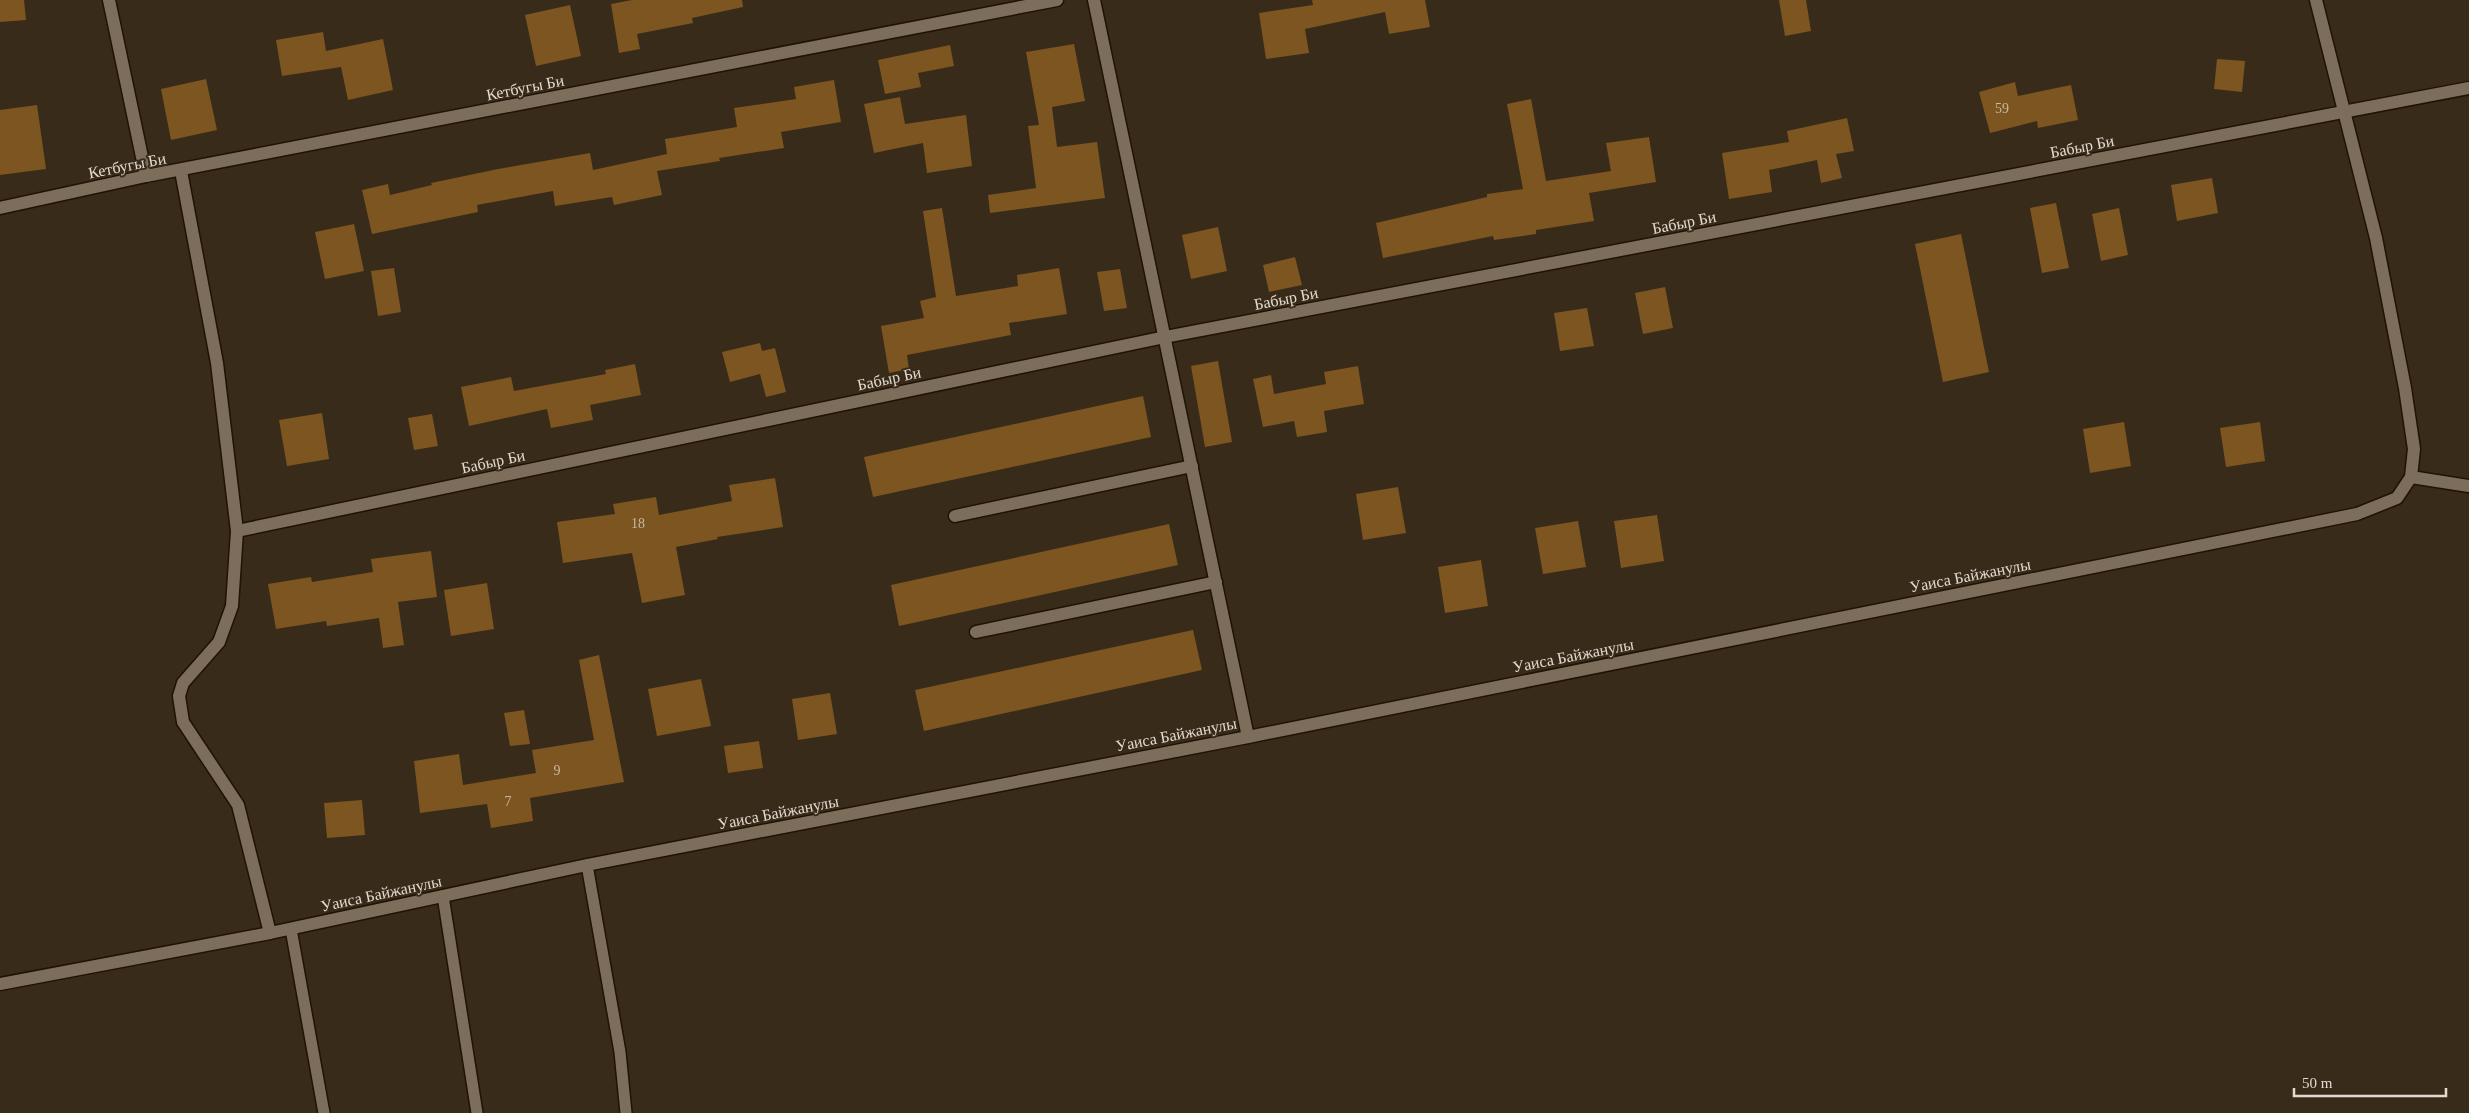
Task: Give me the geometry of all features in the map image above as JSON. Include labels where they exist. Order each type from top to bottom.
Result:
[{"type":"street","points":[[109,0],[146,176]]},
{"type":"street","name":"Кетбугы Би","points":[[0,208],[146,176],[181,171],[1056,0]]},
{"type":"street","points":[[1094,0],[1248,737]]},
{"type":"street","points":[[2316,0],[2376,238],[2405,388],[2414,449],[2411,477],[2469,486]]},
{"type":"street","name":"Бабыр Би","points":[[237,531],[1165,337],[2469,88]]},
{"type":"street","points":[[181,171],[217,363],[237,531],[232,606],[219,642],[183,684],[179,696],[183,722],[238,805],[270,933]]},
{"type":"street","points":[[955,516],[1192,466]]},
{"type":"street","name":"Уаиса Байжанулы","points":[[0,984],[291,929],[587,865],[1248,737],[2357,514],[2397,498],[2411,477]]},
{"type":"street","points":[[976,632],[1216,582]]},
{"type":"lane","points":[[587,865],[620,1052],[626,1113]]},
{"type":"lane","points":[[443,896],[478,1113]]},
{"type":"lane","points":[[291,929],[324,1113]]},
{"type":"building","points":[[0,0],[24,0],[26,20],[0,22]]},
{"type":"building","points":[[632,0],[742,0],[743,7],[692,18],[693,23],[637,34],[640,49],[619,53],[611,4]]},
{"type":"building","points":[[1312,0],[1425,0],[1430,27],[1389,34],[1385,12],[1305,29],[1309,53],[1266,59],[1259,13],[1313,5]]},
{"type":"building","points":[[1779,0],[1806,0],[1811,31],[1785,36]]},
{"type":"building","points":[[570,5],[581,56],[536,66],[525,15]]},
{"type":"building","points":[[323,32],[326,51],[383,39],[393,90],[348,100],[341,67],[282,76],[276,40]]},
{"type":"building","points":[[1074,44],[1085,101],[1052,107],[1057,147],[1097,142],[1105,198],[990,213],[988,195],[1036,188],[1028,126],[1039,125],[1026,52]]},
{"type":"building","points":[[950,45],[954,66],[918,73],[921,87],[885,94],[878,60]]},
{"type":"building","points":[[2217,59],[2245,61],[2242,92],[2214,89]]},
{"type":"building","points":[[206,79],[217,130],[171,140],[161,89]]},
{"type":"building","points":[[834,80],[841,122],[781,132],[784,148],[719,158],[720,161],[657,171],[662,195],[614,205],[612,197],[555,206],[553,191],[477,205],[478,212],[372,234],[362,190],[388,184],[390,195],[432,185],[431,183],[590,153],[593,170],[667,154],[665,139],[737,127],[734,108],[796,99],[794,87]]},
{"type":"building","points":[[2015,82],[2018,96],[2071,85],[2078,120],[2038,128],[2037,121],[1990,133],[1979,92]]},
{"type":"building","points":[[900,97],[905,124],[966,115],[972,166],[927,173],[923,143],[874,153],[864,104]]},
{"type":"building","points":[[1531,99],[1546,181],[1611,171],[1606,143],[1649,137],[1656,182],[1589,193],[1594,221],[1536,230],[1536,234],[1494,240],[1493,236],[1383,258],[1376,223],[1487,197],[1487,194],[1523,189],[1507,104]]},
{"type":"building","points":[[37,105],[46,169],[0,175],[0,110]]},
{"type":"building","points":[[1847,118],[1854,151],[1836,154],[1842,178],[1821,183],[1817,160],[1769,170],[1772,192],[1729,199],[1722,153],[1789,142],[1787,131]]},
{"type":"building","points":[[2212,178],[2218,213],[2177,221],[2171,185]]},
{"type":"building","points":[[2056,203],[2069,268],[2042,273],[2030,208]]},
{"type":"building","points":[[942,208],[956,296],[1018,286],[1017,275],[1059,268],[1067,314],[1009,323],[1011,335],[907,355],[909,369],[889,373],[881,326],[924,318],[920,301],[936,297],[923,211]]},
{"type":"building","points":[[2119,208],[2128,255],[2101,261],[2092,214]]},
{"type":"building","points":[[354,224],[364,271],[325,279],[315,232]]},
{"type":"building","points":[[1218,227],[1227,271],[1191,279],[1182,235]]},
{"type":"building","points":[[1961,234],[1989,372],[1943,382],[1915,244]]},
{"type":"building","points":[[1295,257],[1302,285],[1269,292],[1263,265]]},
{"type":"building","points":[[394,268],[401,312],[378,316],[371,271]]},
{"type":"building","points":[[1120,269],[1127,308],[1104,311],[1097,272]]},
{"type":"building","points":[[1665,287],[1673,328],[1643,334],[1635,293]]},
{"type":"building","points":[[1587,308],[1594,346],[1560,351],[1554,313]]},
{"type":"building","points":[[760,343],[762,351],[775,348],[786,392],[766,397],[760,374],[730,382],[722,352]]},
{"type":"building","points":[[1218,361],[1232,442],[1205,447],[1191,366]]},
{"type":"building","points":[[635,364],[641,395],[590,405],[593,420],[551,428],[547,409],[469,426],[461,387],[511,377],[514,391],[606,374],[605,370]]},
{"type":"building","points":[[1358,366],[1364,404],[1324,411],[1327,432],[1297,437],[1294,421],[1263,427],[1253,379],[1271,375],[1274,394],[1326,384],[1324,372]]},
{"type":"building","points":[[1143,396],[1151,437],[873,497],[864,457]]},
{"type":"building","points":[[322,413],[329,459],[287,466],[279,420]]},
{"type":"building","points":[[432,414],[438,446],[414,450],[408,418]]},
{"type":"building","points":[[2124,422],[2131,466],[2090,473],[2083,429]]},
{"type":"building","points":[[2260,422],[2265,461],[2226,467],[2220,428]]},
{"type":"building","points":[[775,478],[783,527],[717,537],[718,539],[676,547],[685,595],[642,603],[632,553],[563,563],[557,522],[615,514],[613,504],[656,497],[659,515],[732,501],[729,485]]},
{"type":"building","points":[[1398,487],[1406,533],[1363,540],[1356,494]]},
{"type":"building","points":[[1657,515],[1664,561],[1621,568],[1614,521]]},
{"type":"building","points":[[1578,521],[1586,567],[1543,574],[1535,528]]},
{"type":"building","points":[[1169,524],[1178,565],[899,626],[891,585]]},
{"type":"building","points":[[431,551],[437,597],[398,602],[404,645],[383,648],[379,618],[327,626],[326,621],[276,629],[268,584],[311,577],[312,582],[373,572],[371,559]]},
{"type":"building","points":[[1481,560],[1488,606],[1445,613],[1438,567]]},
{"type":"building","points":[[487,583],[494,629],[451,636],[444,590]]},
{"type":"building","points":[[1193,630],[1202,670],[924,731],[915,690]]},
{"type":"building","points":[[599,655],[624,782],[530,798],[533,821],[491,828],[487,804],[420,813],[414,761],[459,754],[463,785],[536,773],[532,750],[594,740],[579,660]]},
{"type":"building","points":[[701,679],[711,726],[657,736],[648,689]]},
{"type":"building","points":[[830,693],[837,734],[798,740],[792,699]]},
{"type":"building","points":[[524,710],[530,744],[510,746],[504,713]]},
{"type":"building","points":[[759,741],[763,768],[728,773],[724,746]]},
{"type":"building","points":[[362,800],[365,835],[327,838],[324,803]]}]
